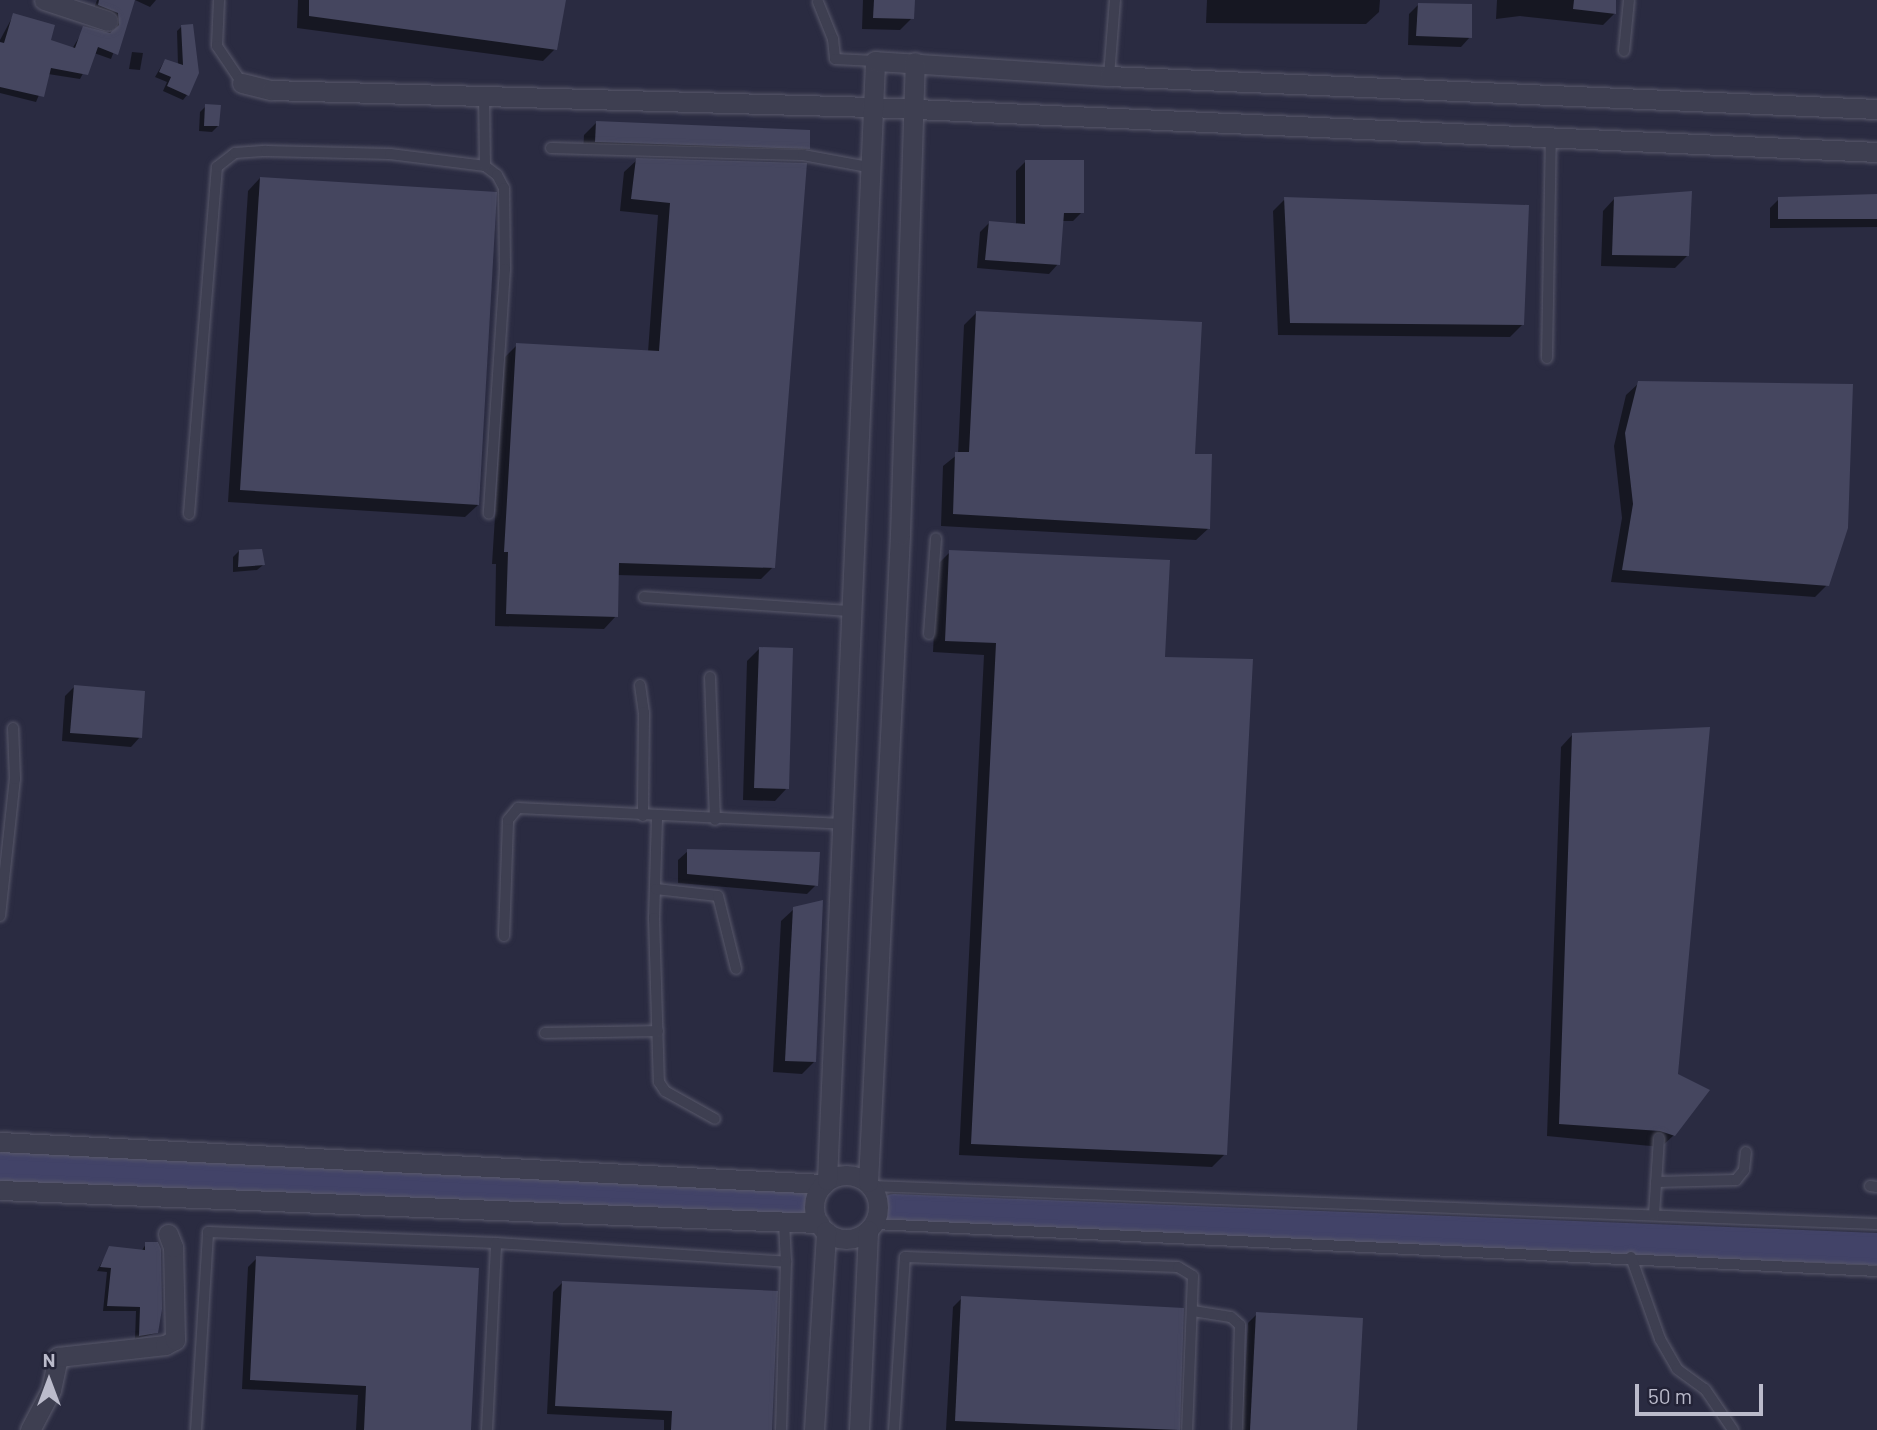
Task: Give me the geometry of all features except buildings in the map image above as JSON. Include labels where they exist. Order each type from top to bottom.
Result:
[{"type":"street","points":[[50,1],[108,21]]},
{"type":"street","points":[[814,1430],[822,1227],[815,1198],[825,1182],[842,824],[848,611],[875,61],[1109,76],[1877,109]]},
{"type":"street","points":[[859,1430],[871,1227],[879,1209],[869,1184],[900,534],[915,62]]},
{"type":"street","points":[[242,83],[271,90],[871,107],[1877,152]]},
{"type":"street","points":[[0,1142],[825,1182],[852,1175],[869,1184]]},
{"type":"street","points":[[0,1190],[785,1222],[822,1227],[852,1238],[871,1227]]},
{"type":"street","points":[[30,1430],[51,1390],[58,1357],[165,1345],[176,1339],[173,1247],[168,1234]]},
{"type":"lane","points":[[219,0],[216,46],[242,83]]},
{"type":"lane","points":[[1109,76],[1115,0]]},
{"type":"lane","points":[[1625,51],[1629,0]]},
{"type":"lane","points":[[818,2],[833,39],[835,59],[875,61]]},
{"type":"lane","points":[[484,95],[485,166]]},
{"type":"lane","points":[[1547,358],[1551,136]]},
{"type":"lane","points":[[551,148],[803,155],[868,167]]},
{"type":"lane","points":[[189,514],[217,167],[223,158],[266,150],[390,154],[485,166],[497,175],[504,188],[505,269],[489,513]]},
{"type":"lane","points":[[929,634],[936,538]]},
{"type":"lane","points":[[643,597],[848,611]]},
{"type":"lane","points":[[710,677],[715,820]]},
{"type":"lane","points":[[640,685],[644,712],[643,816]]},
{"type":"lane","points":[[0,916],[15,779],[13,728]]},
{"type":"lane","points":[[504,936],[508,820],[518,808],[657,818],[842,824]]},
{"type":"lane","points":[[657,818],[659,1082],[665,1091],[715,1119]]},
{"type":"lane","points":[[656,890],[718,896],[736,968]]},
{"type":"lane","points":[[545,1033],[658,1031]]},
{"type":"lane","points":[[1654,1215],[1659,1138]]},
{"type":"lane","points":[[1656,1182],[1736,1180],[1744,1170],[1746,1152]]},
{"type":"lane","points":[[869,1184],[1877,1224]]},
{"type":"lane","points":[[781,1430],[785,1222]]},
{"type":"lane","points":[[871,1227],[1631,1257],[1877,1271]]},
{"type":"lane","points":[[196,1430],[208,1232],[496,1243],[786,1262]]},
{"type":"lane","points":[[487,1430],[496,1243]]},
{"type":"lane","points":[[894,1430],[905,1257],[1178,1267],[1194,1276],[1187,1430]]},
{"type":"lane","points":[[1631,1257],[1660,1339],[1676,1369],[1704,1389],[1733,1430]]},
{"type":"lane","points":[[1194,1311],[1231,1317],[1240,1325],[1237,1430]]},
{"type":"waterway","points":[[0,1167],[805,1201]]},
{"type":"waterway","points":[[894,1210],[1877,1249]]}]
